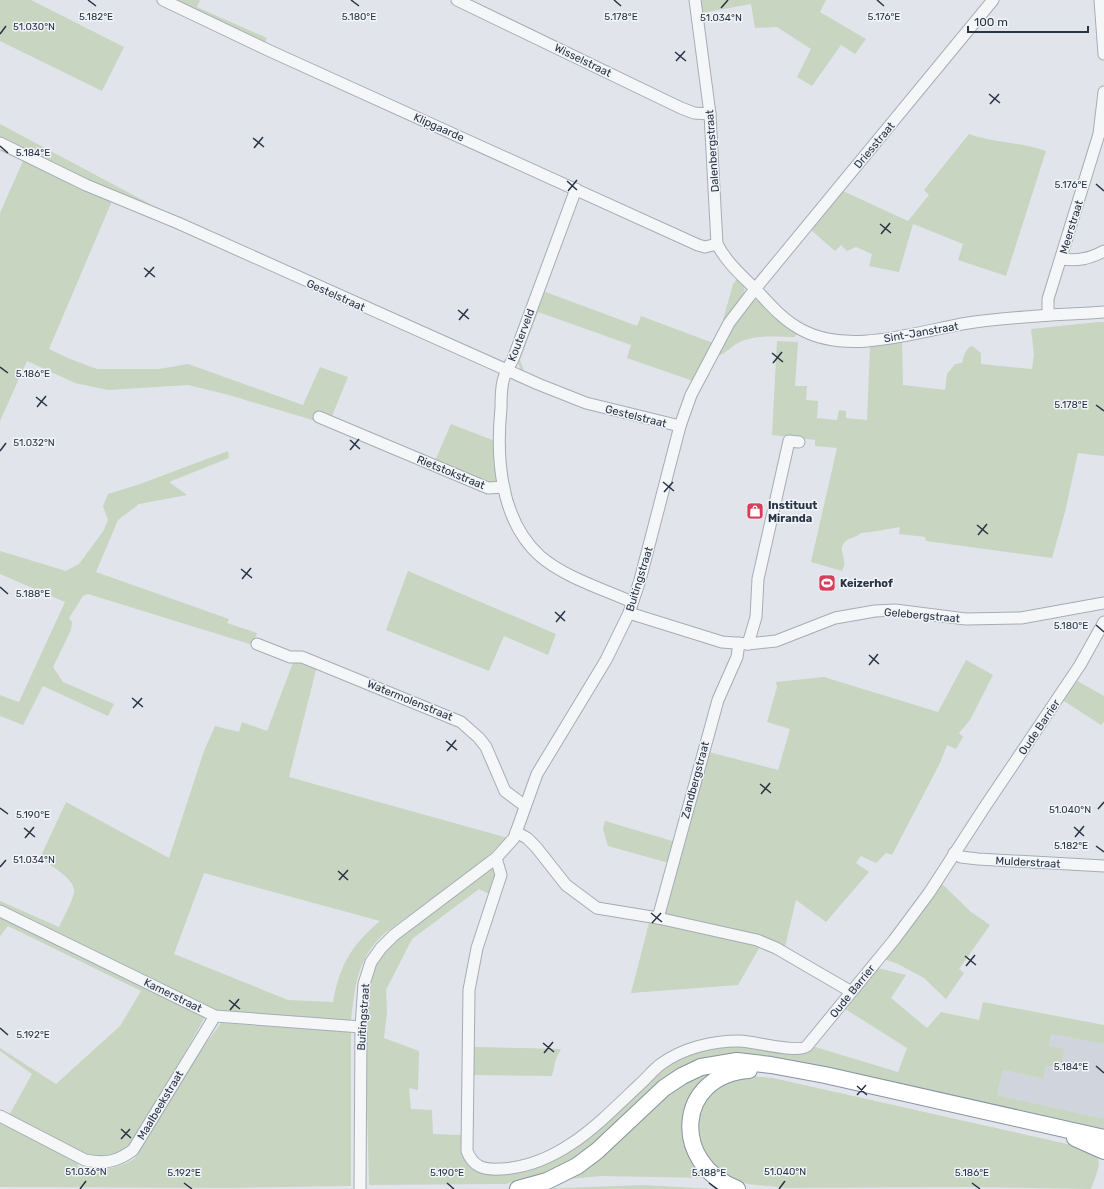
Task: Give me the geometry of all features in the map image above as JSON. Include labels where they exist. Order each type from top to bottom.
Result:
[{"type":"highway","points":[[518,1189],[547,1181],[577,1166],[597,1151],[664,1088],[682,1076],[713,1064],[738,1061],[771,1065],[825,1075],[1103,1140]]},
{"type":"highway","points":[[737,1189],[715,1178],[702,1165],[691,1142],[690,1124],[695,1106],[705,1089],[726,1074],[740,1070],[759,1069],[779,1072],[1066,1136],[1103,1140]]},
{"type":"street","name":"Klipgaarde","points":[[163,0],[270,51],[698,245],[705,246],[717,244]]},
{"type":"street","name":"Wisselstraat","points":[[457,0],[681,108],[694,113],[710,114]]},
{"type":"street","name":"Dalenbergstraat","points":[[695,0],[710,114],[717,244],[726,260],[755,289]]},
{"type":"street","name":"Driesstraat","points":[[755,289],[993,0]]},
{"type":"street","points":[[1100,0],[1104,54]]},
{"type":"street","name":"Meerstraat","points":[[1048,316],[1048,299],[1101,135],[1104,92]]},
{"type":"street","name":"Gestelstraat","points":[[0,143],[86,184],[178,223],[507,371],[586,403],[680,426]]},
{"type":"street","name":"Kouterveld","points":[[504,487],[498,438],[503,381],[513,359],[576,189]]},
{"type":"street","points":[[1061,259],[1076,261],[1092,258],[1104,251]]},
{"type":"street","name":"Sint-Janstraat","points":[[755,289],[784,319],[802,330],[820,338],[852,341],[890,340],[968,323],[1104,312]]},
{"type":"street","name":"Buitingstraat","points":[[360,1189],[361,1026],[364,984],[371,962],[381,948],[394,935],[496,858],[507,848],[516,832],[537,774],[606,660],[630,608],[640,580],[680,426],[691,395],[721,336],[732,318],[755,289]]},
{"type":"street","name":"Rietstokstraat","points":[[319,417],[488,488],[504,487]]},
{"type":"street","name":"Zandbergstraat","points":[[658,918],[718,700],[756,617],[758,579],[789,441],[799,442]]},
{"type":"street","points":[[504,487],[512,513],[520,530],[540,556],[565,572],[630,608]]},
{"type":"street","name":"Gelebergstraat","points":[[630,608],[722,642],[743,644],[776,641],[835,618],[875,611],[895,610],[966,618],[1021,618],[1104,603]]},
{"type":"street","name":"Oude Barrier","points":[[496,858],[501,875],[477,948],[469,990],[467,1151],[475,1164],[483,1169],[507,1169],[532,1164],[551,1157],[587,1132],[661,1064],[679,1053],[698,1046],[719,1042],[739,1041],[756,1042],[797,1050],[805,1048],[850,991],[894,940],[929,893],[954,853],[1080,665],[1104,622]]},
{"type":"street","name":"Watermolenstraat","points":[[258,644],[290,657],[302,657],[460,722],[479,738],[486,747],[508,795],[526,806]]},
{"type":"street","points":[[516,832],[527,838],[566,885],[594,906],[605,910],[658,918],[757,940],[776,948],[850,991]]},
{"type":"street","name":"Mulderstraat","points":[[954,853],[961,857],[978,859],[1104,866]]},
{"type":"street","name":"Kamerstraat","points":[[0,910],[215,1016],[361,1026]]},
{"type":"street","name":"Maalbeekstraat","points":[[0,1116],[85,1160],[95,1162],[120,1160],[133,1150],[215,1016]]},
{"type":"shaded area","points":[[1051,1034],[1104,1044],[1104,1119],[997,1095],[1003,1070],[1044,1079]]},
{"type":"green space","points":[[0,0],[31,0],[124,47],[102,91],[0,41]]},
{"type":"green space","points":[[155,0],[200,0],[197,7],[267,38],[264,44],[268,54]]},
{"type":"green space","points":[[700,0],[826,0],[820,12],[866,39],[855,54],[841,45],[812,86],[797,77],[811,49],[777,27],[755,28],[751,4],[702,13]]},
{"type":"green space","points":[[0,124],[165,212],[112,201],[49,349],[97,369],[159,369],[188,364],[303,405],[320,367],[348,377],[332,416],[325,414],[322,423],[229,395],[188,385],[108,390],[75,383],[27,361],[0,421],[0,213],[23,161],[0,149]]},
{"type":"green space","points":[[969,134],[1046,151],[1006,276],[958,260],[963,244],[913,224],[899,272],[869,266],[872,254],[856,247],[847,251],[841,245],[835,251],[810,229],[843,191],[908,221],[929,195],[924,190]]},
{"type":"green space","points":[[737,279],[741,279],[744,285],[743,295],[737,306],[725,320],[723,320],[733,284]]},
{"type":"green space","points":[[543,291],[637,326],[641,316],[713,343],[693,381],[627,358],[631,345],[538,312],[520,360],[524,371],[521,372],[517,358]]},
{"type":"green space","points":[[751,301],[761,301],[798,334],[794,337],[751,338],[738,343],[720,355],[718,352],[733,324]]},
{"type":"green space","points":[[1104,322],[1104,456],[1078,453],[1065,512],[1052,558],[926,541],[925,537],[899,534],[900,527],[861,533],[846,541],[842,548],[844,564],[842,571],[811,562],[837,448],[815,446],[815,440],[772,435],[777,341],[798,342],[795,386],[807,386],[806,400],[818,401],[817,418],[837,420],[839,410],[846,411],[846,418],[867,420],[870,346],[902,342],[903,385],[945,390],[947,374],[955,364],[962,363],[966,351],[972,346],[981,353],[981,364],[1032,369],[1034,355],[1031,329]]},
{"type":"green space","points":[[451,424],[495,441],[499,476],[497,482],[487,484],[435,461]]},
{"type":"green space","points":[[228,451],[229,458],[169,482],[187,495],[139,504],[118,520],[96,572],[229,619],[227,623],[257,633],[253,645],[88,594],[83,596],[69,618],[72,622],[71,630],[53,667],[63,682],[114,704],[108,716],[43,686],[23,725],[0,716],[0,695],[19,702],[65,602],[0,574],[0,551],[66,571],[79,564],[104,530],[108,520],[103,506],[108,494],[140,484]]},
{"type":"green space","points":[[408,571],[556,634],[548,655],[504,636],[489,671],[386,630]]},
{"type":"green space","points":[[294,660],[317,666],[289,777],[508,838],[473,869],[386,932],[376,942],[363,962],[359,973],[351,1021],[209,1010],[148,1118],[127,1149],[112,1157],[93,1156],[83,1153],[77,1166],[92,1169],[115,1167],[135,1158],[202,1049],[221,1023],[351,1032],[351,1186],[231,1188],[0,1187],[0,1118],[8,1117],[32,1074],[0,1051],[0,1048],[56,1084],[120,1026],[141,991],[8,926],[0,936],[0,901],[59,927],[72,900],[74,892],[73,887],[71,882],[66,877],[40,858],[66,802],[169,858],[204,751],[215,726],[239,732],[242,722],[267,731]],"holes":[[[204,873],[380,921],[361,939],[348,957],[339,977],[333,1002],[288,1000],[174,954]]]},
{"type":"green space","points":[[966,660],[993,675],[970,720],[959,733],[963,737],[956,749],[947,745],[940,763],[892,855],[886,853],[876,863],[861,856],[856,863],[869,872],[826,922],[796,900],[784,951],[664,915],[705,751],[778,770],[790,729],[767,722],[777,687],[776,682],[824,677],[938,712]]},
{"type":"green space","points":[[1074,679],[1104,696],[1104,722],[1101,725],[1061,699]]},
{"type":"green space","points":[[605,821],[676,842],[669,863],[608,846],[603,829]]},
{"type":"green space","points":[[490,869],[494,869],[497,872],[491,895],[479,889],[412,939],[386,990],[387,1012],[384,1038],[419,1051],[418,1090],[409,1088],[411,1109],[432,1110],[433,1134],[463,1135],[463,1152],[465,1157],[470,1165],[479,1173],[507,1173],[539,1165],[657,1071],[680,1058],[715,1047],[740,1044],[754,1045],[786,1053],[805,1054],[812,1046],[898,1072],[907,1048],[842,1007],[878,968],[906,975],[891,998],[927,1028],[941,1012],[979,1020],[983,1002],[1104,1025],[1104,1044],[1051,1034],[1049,1046],[1064,1049],[1061,1066],[1046,1066],[1044,1079],[1003,1070],[997,1095],[1104,1119],[1104,1129],[795,1063],[667,1077],[583,1152],[566,1164],[528,1179],[505,1184],[369,1185],[366,1072],[368,982],[376,962],[402,934]]},
{"type":"green space","points":[[940,882],[971,912],[990,925],[959,969],[964,973],[946,999],[924,978],[898,964],[884,959]]},
{"type":"green space","points":[[650,919],[762,943],[738,985],[631,993]]},
{"type":"green space","points":[[472,1047],[561,1049],[556,1059],[552,1076],[472,1075]]},
{"type":"green space","points":[[727,1066],[690,1100],[706,1178],[602,1176],[568,1179],[659,1099],[692,1075]]},
{"type":"green space","points":[[752,1076],[773,1078],[1067,1144],[1071,1143],[1095,1154],[1099,1163],[1098,1169],[1091,1189],[969,1187],[786,1188],[747,1184],[725,1176],[701,1153],[697,1116],[710,1092],[718,1086]]},
{"type":"green space","points":[[643,1185],[715,1189],[537,1189]]},
{"type":"place","name":"Instituut Miranda","points":[[755,511]]},
{"type":"place","name":"Keizerhof","points":[[827,583]]}]
